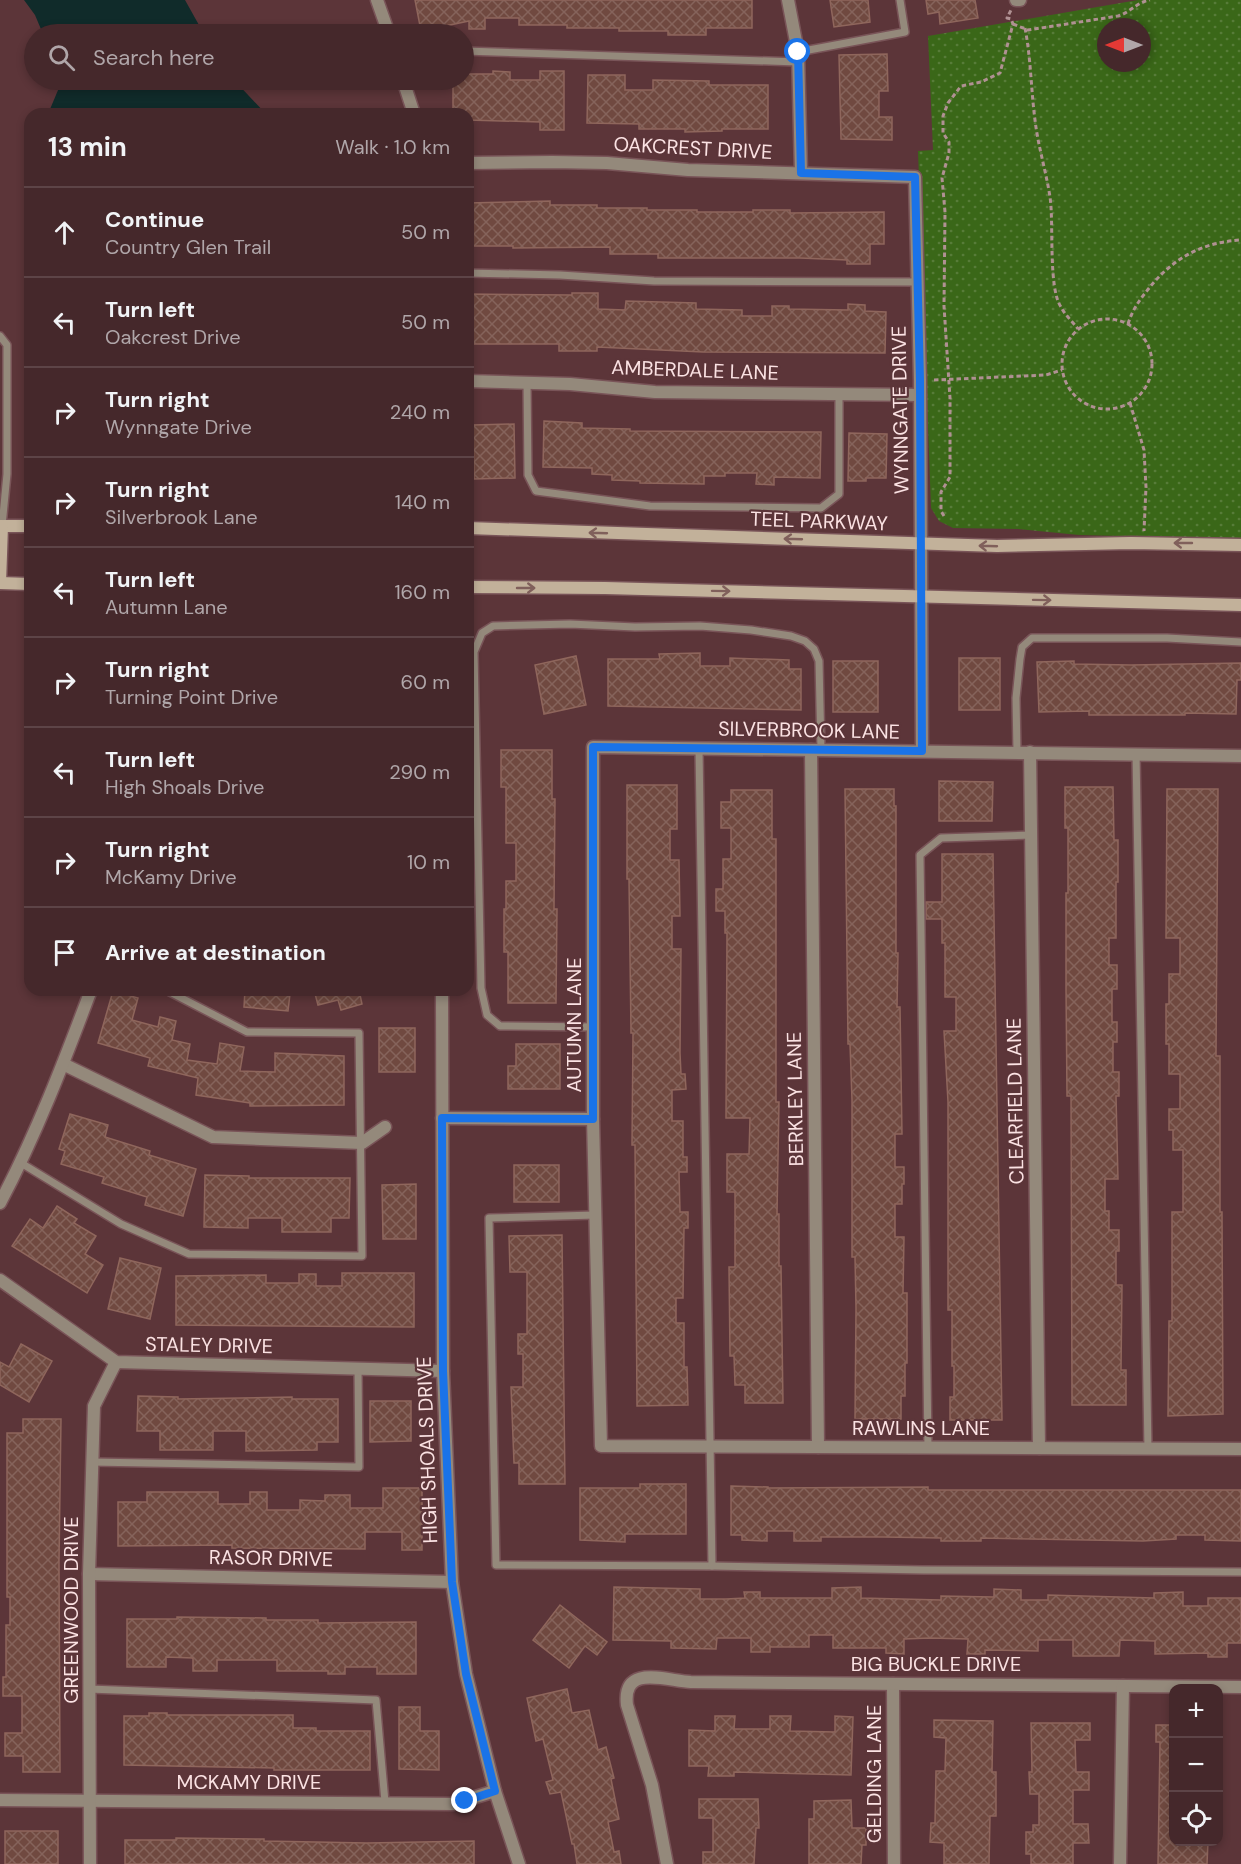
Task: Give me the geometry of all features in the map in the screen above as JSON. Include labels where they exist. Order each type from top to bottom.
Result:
[{"type":"main road","points":[[24,526],[1,526],[0,583],[24,584]]},
{"type":"main road","name":"TEEL PARKWAY","points":[[474,528],[997,546],[1131,543],[1241,545]]},
{"type":"main road","points":[[474,587],[605,588],[1241,605]]},
{"type":"street","points":[[377,0],[385,24]]},
{"type":"street","points":[[788,0],[798,57],[801,173]]},
{"type":"street","points":[[406,90],[412,108]]},
{"type":"street","name":"OAKCREST DRIVE","points":[[474,163],[552,162],[688,170],[915,177]]},
{"type":"street","name":"WYNNGATE DRIVE","points":[[915,177],[920,394],[922,751]]},
{"type":"street","name":"AMBERDALE LANE","points":[[474,381],[570,384],[655,392],[920,394]]},
{"type":"street","name":"SILVERBROOK LANE","points":[[593,747],[1241,756]]},
{"type":"street","name":"AUTUMN LANE","points":[[593,747],[593,1119],[601,1446]]},
{"type":"street","name":"BERKLEY LANE","points":[[816,750],[818,1447]]},
{"type":"street","name":"CLEARFIELD LANE","points":[[1024,752],[1031,835],[1039,1448]]},
{"type":"street","points":[[0,1203],[21,1163],[89,996]]},
{"type":"street","name":"HIGH SHOALS DRIVE","points":[[442,996],[443,1371],[452,1582],[466,1674],[495,1791],[519,1864]]},
{"type":"street","points":[[63,1064],[213,1137],[362,1143],[385,1127]]},
{"type":"street","points":[[442,1118],[593,1119]]},
{"type":"street","points":[[0,1280],[116,1362]]},
{"type":"street","name":"STALEY DRIVE","points":[[116,1362],[443,1371]]},
{"type":"street","name":"GREENWOOD DRIVE","points":[[90,1864],[89,1574],[94,1406],[116,1362]]},
{"type":"street","name":"RAWLINS LANE","points":[[601,1446],[1241,1449]]},
{"type":"street","name":"RASOR DRIVE","points":[[89,1574],[452,1582]]},
{"type":"street","name":"BIG BUCKLE DRIVE","points":[[667,1864],[652,1785],[627,1705],[626,1696],[633,1681],[641,1678],[692,1682],[1241,1687]]},
{"type":"street","name":"GELDING LANE","points":[[893,1684],[894,1864]]},
{"type":"street","points":[[1120,1864],[1123,1686]]},
{"type":"street","name":"MCKAMY DRIVE","points":[[0,1800],[453,1804],[495,1791]]},
{"type":"lane","points":[[474,51],[798,57],[905,33],[900,0]]},
{"type":"lane","points":[[474,273],[560,275],[654,281],[918,282]]},
{"type":"lane","points":[[0,336],[7,345],[1,526]]},
{"type":"lane","points":[[526,382],[528,475],[536,492],[650,506],[821,508],[839,494],[839,394]]},
{"type":"lane","points":[[593,1027],[500,1026],[487,1015],[481,988],[474,652],[482,633],[493,626],[570,624],[635,627],[700,626],[751,630],[805,640],[819,661],[816,750]]},
{"type":"lane","points":[[1024,752],[1016,698],[1022,647],[1032,638],[1167,638],[1241,642]]},
{"type":"lane","points":[[699,749],[712,1566]]},
{"type":"lane","points":[[1136,753],[1148,1449]]},
{"type":"lane","points":[[928,1448],[920,855],[941,838],[1031,835]]},
{"type":"lane","points":[[21,1163],[121,1224],[189,1254],[362,1256],[359,1033],[247,1032],[178,996]]},
{"type":"lane","points":[[596,1215],[489,1218],[496,1565],[1241,1572]]},
{"type":"lane","points":[[92,1462],[360,1467],[358,1368]]},
{"type":"lane","points":[[89,1689],[376,1700],[385,1802]]},
{"type":"path","points":[[944,516],[941,511],[941,492],[950,477],[949,380],[944,306],[945,212],[942,178],[949,153],[949,142],[943,132],[943,116],[948,102],[961,86],[992,78],[1000,73],[1013,24],[1011,19],[1007,18],[1017,0]]},
{"type":"path","points":[[1013,24],[1028,30],[1118,16],[1128,14],[1141,2],[1150,0]]},
{"type":"path","points":[[1024,28],[1036,128],[1050,196],[1056,292],[1060,306],[1078,329]]},
{"type":"path","points":[[1128,324],[1132,311],[1158,276],[1179,259],[1194,251],[1225,241],[1241,240]]},
{"type":"path","points":[[1099,319],[1118,320],[1128,324],[1136,330],[1148,346],[1152,366],[1146,386],[1130,403],[1113,409],[1103,409],[1083,403],[1069,389],[1062,370],[1064,350],[1068,341],[1078,329],[1099,319]]},
{"type":"path","points":[[934,380],[1046,375],[1062,370]]},
{"type":"path","points":[[1130,403],[1144,450],[1146,487],[1144,532]]},
{"type":"green space","points":[[1138,0],[1241,0],[1241,539],[1079,535],[1018,529],[953,528],[939,521],[931,508],[918,151],[933,150],[928,36]]},
{"type":"water","points":[[24,0],[185,0],[198,24],[39,24]]},
{"type":"water","points":[[58,90],[243,90],[260,108],[51,108]]},
{"type":"building","points":[[415,0],[752,0],[752,28],[706,28],[706,35],[668,35],[668,31],[619,31],[619,28],[567,28],[567,25],[519,25],[519,18],[485,18],[485,29],[474,29],[474,24],[469,24],[469,21],[455,24],[420,24]]},
{"type":"building","points":[[830,0],[868,0],[870,22],[834,27]]},
{"type":"building","points":[[926,0],[975,0],[978,18],[940,24],[939,12],[928,14]]},
{"type":"building","points":[[887,54],[888,91],[879,91],[879,117],[892,117],[892,140],[841,139],[839,55]]},
{"type":"building","points":[[493,71],[510,72],[510,80],[540,80],[540,71],[564,71],[564,130],[540,130],[540,122],[474,120],[474,108],[453,108],[453,90],[474,90],[474,74],[493,74]]},
{"type":"building","points":[[588,75],[625,75],[625,90],[653,90],[653,80],[709,81],[709,85],[768,85],[768,129],[685,132],[685,129],[639,129],[639,124],[587,123]]},
{"type":"building","points":[[550,201],[550,205],[597,205],[597,208],[697,210],[697,212],[790,210],[790,213],[884,212],[884,244],[870,244],[870,264],[847,264],[847,260],[800,258],[658,258],[658,254],[610,254],[610,247],[474,246],[474,203]]},
{"type":"building","points":[[572,293],[598,293],[598,309],[625,310],[626,301],[696,303],[696,309],[742,310],[742,316],[772,316],[772,306],[789,306],[789,309],[848,310],[848,304],[865,305],[865,311],[886,312],[885,353],[703,352],[597,347],[597,351],[559,351],[559,344],[474,344],[474,294],[572,295]]},
{"type":"building","points":[[544,421],[582,423],[582,428],[630,429],[630,431],[821,432],[820,478],[774,477],[774,485],[756,484],[757,473],[725,473],[725,476],[704,476],[704,484],[640,483],[640,481],[612,480],[612,475],[592,474],[592,468],[543,467]]},
{"type":"building","points":[[514,424],[515,478],[474,479],[474,425]]},
{"type":"building","points":[[849,433],[887,434],[886,478],[848,481]]},
{"type":"building","points":[[700,653],[700,666],[730,666],[730,658],[789,660],[789,669],[801,669],[801,710],[608,706],[608,659],[660,659],[659,654]]},
{"type":"building","points":[[576,656],[586,705],[544,714],[535,665]]},
{"type":"building","points":[[959,658],[1000,658],[1000,710],[959,710]]},
{"type":"building","points":[[833,661],[878,661],[878,712],[833,712]]},
{"type":"building","points":[[1074,661],[1074,664],[1131,665],[1241,663],[1241,680],[1237,680],[1236,714],[1089,715],[1089,711],[1039,712],[1037,662]]},
{"type":"building","points":[[501,750],[552,750],[552,799],[555,799],[554,909],[557,909],[556,1003],[508,1003],[508,952],[504,952],[504,909],[506,909],[506,881],[516,881],[516,843],[506,843],[506,787],[501,787]]},
{"type":"building","points":[[939,781],[993,782],[992,821],[939,821]]},
{"type":"building","points":[[627,785],[677,785],[677,829],[670,829],[670,860],[679,860],[680,916],[672,916],[672,949],[681,949],[680,1053],[681,1074],[685,1074],[686,1089],[672,1090],[672,1121],[683,1121],[683,1157],[687,1157],[687,1172],[679,1172],[680,1212],[688,1212],[688,1228],[684,1228],[683,1298],[676,1298],[676,1323],[684,1323],[684,1367],[687,1367],[688,1405],[637,1406],[635,1145],[632,1145],[633,1033],[631,1033],[629,879],[627,879]]},
{"type":"building","points":[[1065,787],[1113,787],[1114,840],[1118,840],[1118,882],[1116,882],[1116,938],[1109,938],[1109,965],[1117,965],[1117,989],[1112,989],[1112,1022],[1117,1022],[1117,1042],[1113,1042],[1113,1072],[1119,1072],[1119,1096],[1116,1096],[1118,1179],[1105,1179],[1105,1211],[1109,1211],[1109,1230],[1119,1230],[1119,1251],[1116,1251],[1116,1285],[1122,1285],[1121,1370],[1126,1370],[1126,1405],[1072,1405],[1071,1096],[1067,1096],[1066,989],[1068,828],[1065,828]]},
{"type":"building","points":[[845,789],[894,789],[894,806],[896,806],[896,953],[898,953],[897,1007],[900,1007],[902,1134],[895,1134],[895,1167],[904,1167],[904,1184],[902,1184],[902,1204],[895,1204],[895,1237],[904,1237],[903,1293],[907,1293],[907,1363],[905,1363],[905,1396],[901,1396],[901,1419],[855,1419],[856,1308],[855,1257],[852,1257],[852,1100],[850,1044],[848,1044]]},
{"type":"building","points":[[1167,789],[1218,789],[1216,1056],[1220,1056],[1223,1414],[1168,1416],[1169,1321],[1172,1321],[1172,1212],[1183,1212],[1183,1150],[1173,1150],[1173,1130],[1169,1130],[1169,1109],[1180,1109],[1180,1074],[1169,1074],[1166,1004],[1169,1004],[1169,974],[1180,974],[1180,938],[1166,938]]},
{"type":"building","points":[[731,790],[772,790],[772,839],[776,839],[776,1102],[779,1102],[777,1214],[779,1214],[779,1266],[781,1266],[783,1403],[745,1403],[745,1385],[735,1385],[734,1356],[730,1356],[729,1267],[735,1267],[735,1192],[727,1192],[727,1154],[749,1154],[750,1118],[726,1118],[727,933],[725,933],[725,911],[716,911],[716,889],[723,889],[723,859],[731,859],[731,828],[721,828],[721,802],[731,802]]},
{"type":"building","points":[[942,854],[993,854],[1002,1420],[950,1420],[950,1397],[954,1397],[954,1366],[952,1366],[952,1310],[948,1310],[948,1102],[944,1031],[956,1031],[956,997],[945,997],[945,943],[942,943],[942,919],[926,919],[926,902],[942,902]]},
{"type":"building","points":[[112,996],[131,996],[138,998],[132,1020],[158,1027],[160,1017],[176,1021],[172,1040],[190,1044],[187,1060],[217,1064],[220,1043],[244,1047],[240,1071],[275,1072],[275,1053],[344,1056],[344,1105],[250,1106],[250,1103],[196,1095],[198,1078],[148,1066],[150,1058],[98,1043]]},
{"type":"building","points":[[245,996],[290,996],[288,1011],[244,1007]]},
{"type":"building","points":[[316,996],[360,996],[362,1004],[341,1010],[338,1000],[318,1005]]},
{"type":"building","points":[[379,1028],[415,1028],[415,1072],[379,1072]]},
{"type":"building","points":[[516,1044],[560,1044],[560,1089],[508,1089],[508,1066],[516,1066]]},
{"type":"building","points":[[70,1114],[108,1125],[105,1137],[150,1151],[149,1155],[196,1169],[183,1216],[145,1205],[147,1197],[102,1183],[104,1177],[61,1164],[65,1151],[59,1149]]},
{"type":"building","points":[[514,1165],[559,1165],[559,1202],[514,1202]]},
{"type":"building","points":[[205,1175],[249,1176],[249,1178],[350,1178],[349,1218],[331,1218],[331,1232],[282,1232],[282,1218],[248,1218],[248,1228],[204,1227]]},
{"type":"building","points":[[416,1184],[416,1239],[383,1239],[382,1185]]},
{"type":"building","points":[[57,1206],[77,1219],[74,1223],[96,1236],[85,1254],[103,1265],[87,1293],[12,1246],[30,1219],[43,1228]]},
{"type":"building","points":[[562,1235],[565,1484],[519,1484],[519,1463],[514,1463],[511,1387],[523,1387],[523,1354],[518,1354],[518,1334],[527,1334],[527,1272],[510,1272],[509,1236]]},
{"type":"building","points":[[120,1258],[161,1268],[150,1319],[108,1309]]},
{"type":"building","points":[[342,1273],[414,1273],[414,1327],[176,1325],[176,1276],[266,1275],[266,1283],[299,1283],[299,1274],[316,1274],[316,1286],[342,1286]]},
{"type":"building","points":[[21,1344],[52,1361],[29,1402],[0,1385],[0,1362],[9,1367]]},
{"type":"building","points":[[138,1396],[178,1397],[178,1399],[292,1397],[292,1399],[338,1399],[338,1442],[317,1442],[317,1450],[246,1451],[246,1431],[213,1431],[213,1450],[160,1450],[160,1431],[137,1431]]},
{"type":"building","points":[[370,1401],[411,1401],[411,1441],[370,1442]]},
{"type":"building","points":[[23,1419],[61,1419],[60,1772],[23,1772],[23,1756],[5,1756],[5,1733],[22,1733],[22,1696],[3,1696],[3,1677],[6,1677],[6,1625],[10,1625],[10,1597],[7,1597],[7,1433],[23,1433]]},
{"type":"building","points":[[640,1484],[686,1484],[686,1534],[625,1534],[625,1542],[580,1540],[580,1488],[640,1488]]},
{"type":"building","points":[[731,1486],[768,1488],[928,1487],[928,1490],[1241,1490],[1241,1541],[1205,1540],[1205,1535],[1176,1535],[1176,1539],[1143,1541],[981,1538],[981,1541],[941,1541],[941,1538],[821,1537],[821,1541],[794,1541],[794,1531],[767,1531],[767,1541],[742,1540],[742,1535],[731,1535]]},
{"type":"building","points":[[383,1488],[422,1488],[422,1550],[402,1550],[402,1532],[365,1532],[365,1549],[232,1548],[232,1545],[118,1546],[118,1502],[147,1502],[147,1492],[218,1492],[218,1504],[250,1504],[250,1492],[267,1492],[267,1510],[300,1510],[300,1500],[325,1501],[325,1495],[350,1495],[350,1508],[383,1508]]},
{"type":"building","points":[[614,1587],[700,1589],[700,1599],[745,1598],[744,1592],[760,1592],[760,1598],[832,1598],[832,1588],[861,1587],[861,1598],[941,1600],[941,1596],[994,1597],[994,1589],[1021,1590],[1021,1600],[1048,1600],[1048,1595],[1154,1598],[1154,1593],[1183,1592],[1183,1606],[1208,1606],[1208,1598],[1241,1598],[1241,1643],[1227,1643],[1227,1657],[1208,1657],[1208,1653],[1155,1654],[1155,1641],[1120,1640],[1119,1656],[1073,1656],[1073,1640],[1038,1640],[1038,1651],[985,1650],[985,1654],[967,1654],[968,1639],[930,1638],[904,1639],[904,1654],[886,1653],[886,1648],[833,1648],[833,1635],[809,1635],[809,1647],[770,1647],[770,1652],[751,1652],[751,1638],[717,1638],[716,1649],[671,1648],[671,1641],[613,1640]]},
{"type":"building","points":[[560,1605],[607,1642],[597,1655],[585,1646],[569,1668],[533,1640]]},
{"type":"building","points":[[177,1617],[318,1620],[318,1623],[416,1622],[416,1674],[377,1674],[377,1667],[345,1667],[345,1674],[328,1674],[328,1671],[277,1671],[277,1660],[217,1660],[217,1671],[193,1671],[193,1658],[166,1657],[166,1667],[127,1667],[127,1619],[177,1619]]},
{"type":"building","points":[[567,1689],[572,1713],[589,1710],[598,1750],[606,1747],[614,1778],[611,1779],[619,1819],[608,1822],[614,1852],[619,1851],[621,1864],[577,1864],[561,1792],[550,1794],[546,1782],[553,1780],[543,1739],[536,1741],[527,1698]]},
{"type":"building","points":[[399,1707],[420,1707],[420,1731],[439,1731],[439,1770],[399,1769]]},
{"type":"building","points":[[149,1713],[293,1715],[293,1728],[316,1728],[316,1731],[370,1731],[370,1770],[274,1770],[274,1768],[124,1765],[124,1716],[149,1716]]},
{"type":"building","points":[[715,1716],[735,1716],[734,1729],[770,1729],[770,1716],[791,1716],[790,1731],[835,1732],[835,1716],[853,1717],[851,1775],[734,1772],[734,1776],[708,1776],[709,1766],[689,1766],[689,1730],[715,1731]]},
{"type":"building","points":[[934,1720],[993,1721],[992,1772],[996,1772],[996,1816],[990,1816],[989,1864],[944,1864],[944,1843],[930,1842],[931,1823],[935,1823],[936,1771],[945,1771],[946,1738],[934,1737]]},
{"type":"building","points":[[1031,1723],[1090,1723],[1090,1740],[1075,1740],[1076,1772],[1089,1772],[1089,1790],[1073,1790],[1073,1824],[1088,1824],[1089,1843],[1073,1843],[1073,1864],[1031,1864],[1031,1854],[1026,1854],[1026,1832],[1033,1832],[1033,1825],[1039,1825],[1039,1794],[1030,1794]]},
{"type":"building","points":[[1156,1725],[1169,1725],[1169,1846],[1208,1846],[1207,1864],[1158,1864],[1160,1742],[1156,1742]]},
{"type":"building","points":[[699,1799],[758,1799],[759,1828],[756,1828],[754,1864],[703,1864],[703,1852],[713,1852],[713,1818],[699,1818]]},
{"type":"building","points":[[851,1800],[852,1828],[866,1828],[866,1845],[862,1845],[861,1864],[809,1864],[809,1819],[814,1819],[814,1801]]},
{"type":"building","points":[[5,1831],[58,1831],[58,1864],[5,1864]]},
{"type":"building","points":[[176,1838],[367,1843],[474,1841],[474,1864],[125,1864],[125,1840],[176,1840]]},
{"type":"route","points":[[465,1801],[495,1791],[466,1674],[452,1582],[443,1371],[442,1118],[593,1119],[593,747],[922,751],[920,380],[915,177],[801,173],[798,52]]}]
